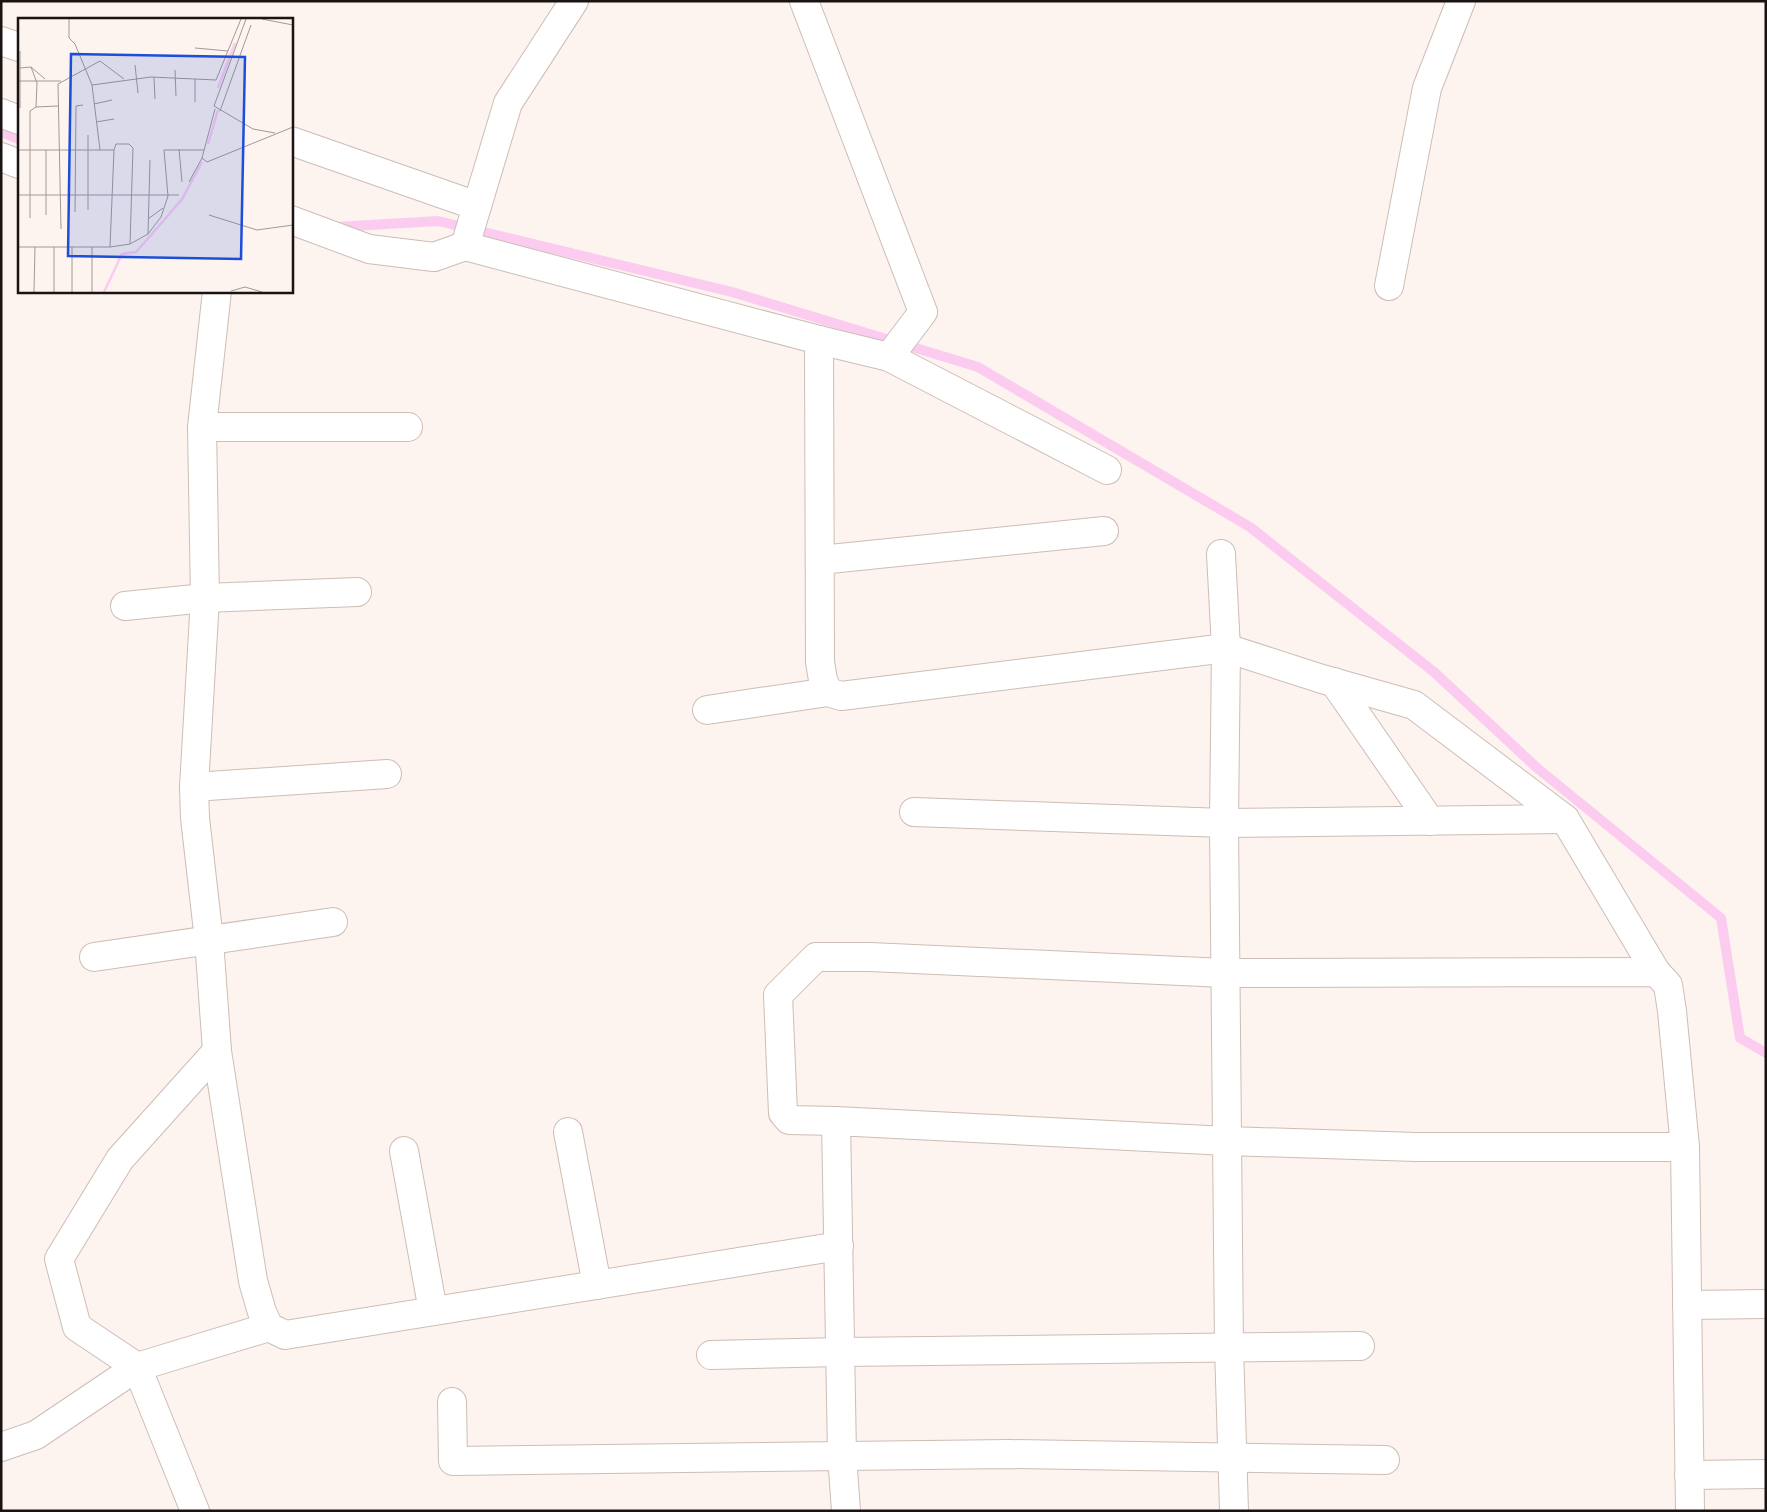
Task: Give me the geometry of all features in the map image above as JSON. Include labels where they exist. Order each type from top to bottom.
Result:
[{"type":"street","points":[[465,246],[508,103],[574,1]]},
{"type":"street","points":[[804,1],[923,312],[889,357]]},
{"type":"street","points":[[1389,286],[1427,88],[1461,1]]},
{"type":"street","points":[[1,41],[18,47]]},
{"type":"street","points":[[1,113],[18,120]]},
{"type":"street","points":[[292,141],[477,206]]},
{"type":"street","points":[[1,158],[18,164]]},
{"type":"street","points":[[292,220],[369,249],[434,257],[465,246],[889,357],[1106,470]]},
{"type":"street","points":[[217,292],[202,427],[205,598],[194,787],[195,818],[209,940],[217,1051],[253,1280],[262,1312],[269,1328]]},
{"type":"street","points":[[819,340],[820,662],[823,680],[828,692]]},
{"type":"street","points":[[202,427],[408,427]]},
{"type":"street","points":[[820,560],[1104,531]]},
{"type":"street","points":[[1221,554],[1226,648],[1225,973],[1229,1347],[1234,1511]]},
{"type":"street","points":[[126,606],[205,598],[357,592]]},
{"type":"street","points":[[708,710],[828,692],[841,696],[1226,648],[1414,705],[1565,819],[1656,972],[1668,985],[1685,1148],[1690,1511]]},
{"type":"street","points":[[1334,682],[1430,821]]},
{"type":"street","points":[[194,787],[387,774]]},
{"type":"street","points":[[914,812],[1224,823],[1565,819]]},
{"type":"street","points":[[94,958],[333,922]]},
{"type":"street","points":[[1656,972],[1225,973],[870,957],[816,958],[778,995],[783,1113],[789,1120],[1227,1141],[1416,1147],[1685,1148]]},
{"type":"street","points":[[195,1511],[137,1367],[77,1327],[59,1259],[120,1159],[217,1051]]},
{"type":"street","points":[[836,1121],[842,1455],[846,1511]]},
{"type":"street","points":[[568,1132],[597,1284]]},
{"type":"street","points":[[404,1151],[433,1311]]},
{"type":"street","points":[[1,1447],[36,1435],[137,1367],[269,1328],[285,1334],[838,1246]]},
{"type":"street","points":[[1688,1305],[1766,1304]]},
{"type":"street","points":[[711,1356],[840,1352],[1360,1346]]},
{"type":"street","points":[[452,1402],[453,1461],[1009,1454],[1385,1460]]},
{"type":"street","points":[[1689,1475],[1766,1474]]},
{"type":"waterway","points":[[1,132],[18,139]]},
{"type":"waterway","points":[[335,227],[438,221],[732,292],[978,367],[1250,527],[1434,672],[1536,767],[1721,918],[1740,1038],[1766,1053]]}]
